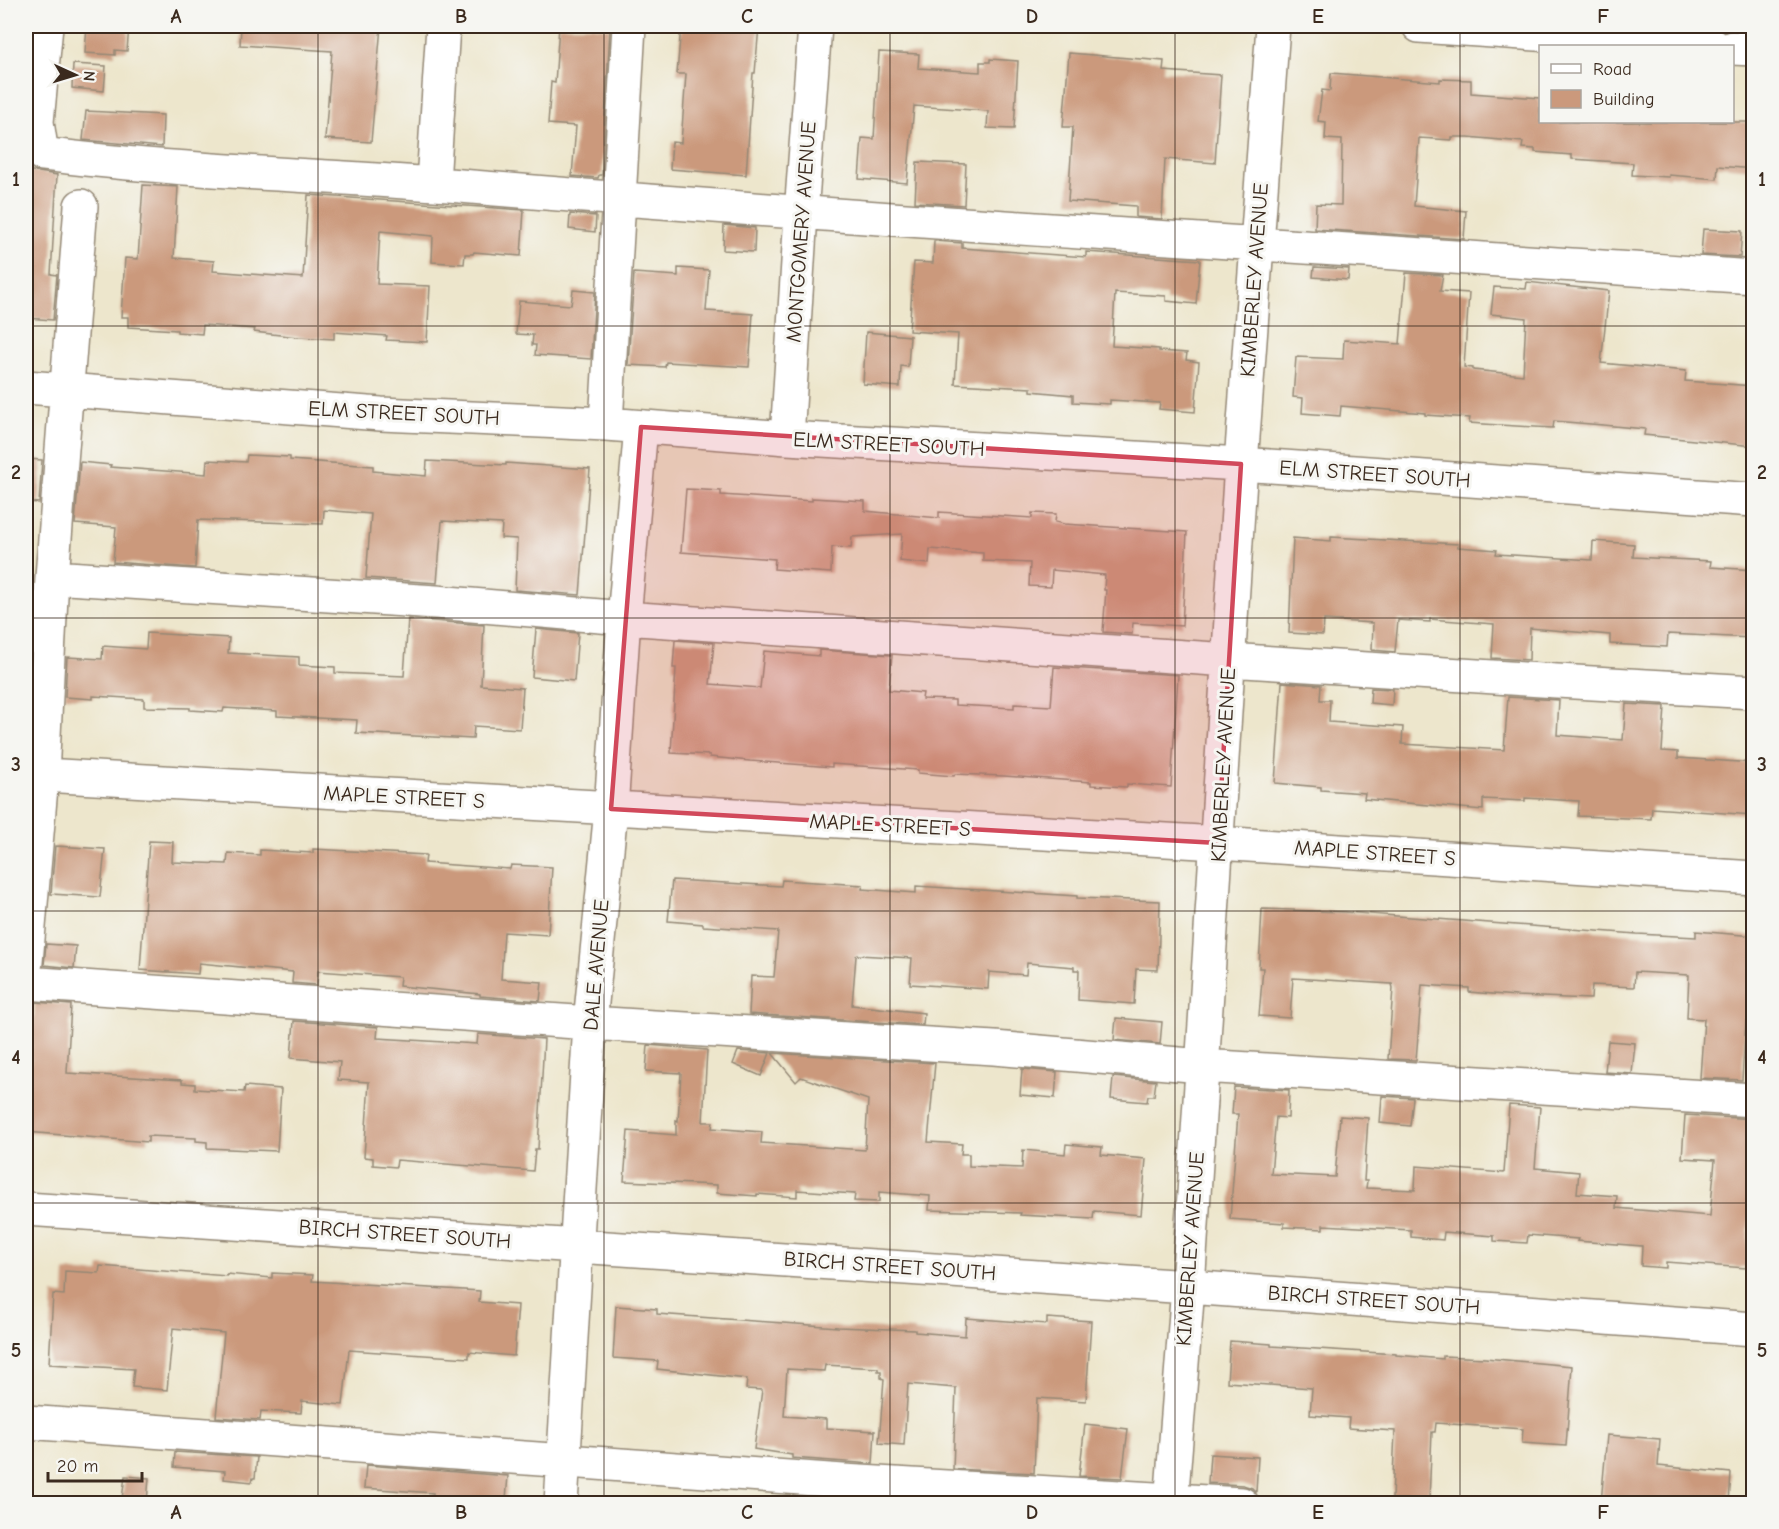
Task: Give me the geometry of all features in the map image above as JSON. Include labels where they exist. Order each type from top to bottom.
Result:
[{"type":"street","points":[[46,26],[34,65],[37,122],[42,154],[226,171],[433,183],[801,214],[1754,277]]},
{"type":"street","points":[[433,183],[443,26]]},
{"type":"street","points":[[606,423],[629,26]]},
{"type":"street","name":"MONTGOMERY AVENUE","points":[[787,438],[815,26]]},
{"type":"street","name":"KIMBERLEY AVENUE","points":[[1171,1501],[1188,1287],[1241,464],[1273,26]]},
{"type":"street","points":[[1419,26],[1580,31],[1705,45]]},
{"type":"street","points":[[1734,48],[1754,49]]},
{"type":"street","points":[[26,962],[34,774],[81,206]]},
{"type":"street","name":"ELM STREET SOUTH","points":[[26,387],[381,414],[606,423],[787,438],[1241,464],[1754,501]]},
{"type":"street","name":"DALE AVENUE","points":[[561,1503],[590,1023],[611,809],[624,618],[641,427]]},
{"type":"street","points":[[52,577],[436,602],[624,618],[1229,660],[1754,692]]},
{"type":"street","name":"MAPLE STREET S","points":[[34,774],[1218,843],[1754,878]]},
{"type":"street","points":[[26,983],[590,1023],[839,1038],[1202,1066],[1754,1100]]},
{"type":"street","name":"BIRCH STREET SOUTH","points":[[26,1209],[1188,1287],[1754,1329]]},
{"type":"street","points":[[26,1422],[843,1481],[1171,1501],[1242,1503]]},
{"type":"highlighted area","points":[[641,427],[1241,464],[1218,843],[611,809]]},
{"type":"building","points":[[87,26],[129,26],[127,51],[115,50],[115,55],[85,53]]},
{"type":"building","points":[[241,26],[381,26],[371,142],[325,139],[332,51],[240,45]]},
{"type":"building","points":[[559,26],[610,28],[602,175],[598,178],[572,176],[576,126],[548,124],[551,82],[555,83]]},
{"type":"building","points":[[681,26],[759,26],[755,73],[753,73],[746,175],[670,169],[672,142],[681,143],[686,74],[677,74]]},
{"type":"building","points":[[879,52],[919,54],[918,68],[980,72],[980,62],[990,62],[990,59],[1018,61],[1014,129],[987,128],[988,111],[914,106],[907,183],[859,179],[862,138],[874,139]]},
{"type":"building","points":[[1069,53],[1164,61],[1163,71],[1221,75],[1215,163],[1165,159],[1162,219],[1136,217],[1136,206],[1068,201],[1073,127],[1063,127]]},
{"type":"building","points":[[73,64],[106,66],[104,91],[72,88]]},
{"type":"building","points":[[1331,73],[1440,82],[1440,79],[1471,80],[1471,93],[1539,98],[1539,123],[1754,122],[1754,169],[1718,166],[1717,179],[1632,175],[1633,163],[1572,159],[1572,155],[1535,152],[1535,149],[1522,148],[1523,142],[1468,137],[1452,137],[1452,140],[1419,138],[1414,206],[1466,211],[1464,239],[1315,229],[1316,204],[1341,205],[1342,140],[1325,139],[1326,122],[1318,121],[1322,90],[1330,91]]},
{"type":"building","points":[[86,111],[163,115],[162,147],[83,140]]},
{"type":"building","points":[[917,162],[966,164],[964,205],[915,202]]},
{"type":"building","points":[[26,170],[57,175],[51,274],[57,275],[53,320],[26,318]]},
{"type":"building","points":[[143,185],[178,187],[174,258],[214,261],[213,271],[303,278],[308,195],[524,210],[521,256],[474,252],[465,254],[464,264],[432,262],[433,236],[380,231],[377,284],[430,286],[427,342],[386,340],[387,336],[334,332],[334,339],[298,337],[254,332],[255,329],[203,325],[202,334],[128,327],[128,317],[121,317],[125,258],[138,259]]},
{"type":"building","points":[[570,214],[596,216],[595,232],[569,229]]},
{"type":"building","points":[[724,225],[755,228],[754,252],[723,250]]},
{"type":"building","points":[[1703,229],[1742,231],[1740,257],[1701,255]]},
{"type":"building","points":[[934,241],[962,243],[962,248],[1086,257],[1086,252],[1200,260],[1196,304],[1166,301],[1166,296],[1115,293],[1112,346],[1187,353],[1186,360],[1199,362],[1195,412],[1159,409],[1160,403],[1110,400],[1110,404],[1073,402],[1073,395],[1031,391],[1031,388],[955,384],[958,334],[909,331],[914,262],[933,263]]},
{"type":"building","points":[[1314,267],[1349,269],[1348,280],[1313,277]]},
{"type":"building","points":[[678,268],[709,270],[706,311],[753,314],[749,367],[666,362],[665,367],[628,365],[634,273],[678,276]]},
{"type":"building","points":[[1406,273],[1443,275],[1440,291],[1469,293],[1464,367],[1523,375],[1526,318],[1491,314],[1494,287],[1526,289],[1527,282],[1609,291],[1601,363],[1686,371],[1685,381],[1754,386],[1754,446],[1644,435],[1645,429],[1554,421],[1553,428],[1469,423],[1470,418],[1341,406],[1340,416],[1302,413],[1303,398],[1293,397],[1296,357],[1343,359],[1344,340],[1400,344]]},
{"type":"building","points":[[573,290],[595,292],[591,359],[535,355],[536,345],[532,345],[533,335],[516,334],[519,301],[571,305]]},
{"type":"building","points":[[866,332],[910,336],[908,367],[901,366],[900,387],[863,384]]},
{"type":"building","points":[[247,455],[373,466],[373,471],[426,476],[427,461],[506,465],[506,463],[590,469],[580,595],[515,590],[517,539],[501,538],[502,524],[442,521],[437,583],[366,578],[371,514],[324,510],[323,524],[198,520],[195,568],[113,562],[116,527],[75,524],[80,462],[111,465],[110,467],[206,474],[207,460],[246,462]]},
{"type":"building","points":[[26,459],[42,460],[39,503],[26,502]]},
{"type":"building","points":[[686,489],[721,491],[721,495],[812,501],[812,498],[865,501],[865,511],[939,518],[939,512],[1032,518],[1032,513],[1056,514],[1055,522],[1064,524],[1187,532],[1182,626],[1133,623],[1132,634],[1103,632],[1105,575],[1052,570],[1051,587],[1029,586],[1030,563],[983,561],[983,553],[930,549],[929,564],[900,561],[902,534],[852,537],[851,548],[832,547],[831,573],[774,569],[775,559],[681,552]]},
{"type":"building","points":[[1331,537],[1458,544],[1458,547],[1497,550],[1496,554],[1592,560],[1593,541],[1634,544],[1633,557],[1711,561],[1710,567],[1754,570],[1752,638],[1668,634],[1667,647],[1610,644],[1610,635],[1530,628],[1529,660],[1492,658],[1494,624],[1430,619],[1430,622],[1398,620],[1395,652],[1372,650],[1373,623],[1324,620],[1323,635],[1289,633],[1293,538],[1331,541]]},
{"type":"building","points":[[408,619],[484,625],[481,685],[523,688],[520,729],[474,726],[473,739],[356,733],[357,720],[277,716],[277,711],[224,708],[223,712],[190,710],[190,708],[144,707],[144,699],[65,697],[67,657],[102,659],[103,646],[146,649],[147,633],[229,638],[228,653],[299,657],[299,665],[335,667],[335,673],[404,676]]},
{"type":"building","points":[[536,629],[578,633],[574,681],[532,677]]},
{"type":"building","points":[[675,640],[714,643],[710,684],[760,688],[764,651],[819,656],[819,650],[892,655],[889,690],[923,693],[922,699],[955,700],[955,705],[1014,708],[1014,704],[1051,706],[1054,667],[1178,675],[1171,787],[1127,784],[1127,787],[1091,785],[1091,782],[1004,776],[955,774],[954,776],[918,773],[918,770],[832,764],[832,767],[671,753],[676,668],[673,668]]},
{"type":"building","points":[[1282,682],[1321,685],[1320,700],[1330,700],[1329,722],[1403,727],[1402,744],[1504,750],[1508,697],[1559,700],[1557,735],[1623,740],[1626,704],[1665,706],[1662,751],[1678,752],[1678,758],[1754,763],[1754,815],[1652,808],[1651,819],[1578,816],[1579,801],[1525,798],[1525,801],[1483,799],[1483,810],[1364,799],[1365,793],[1321,790],[1321,787],[1275,783]]},
{"type":"building","points":[[1371,688],[1393,689],[1392,705],[1370,703]]},
{"type":"building","points":[[149,841],[173,842],[172,862],[227,864],[228,853],[260,855],[260,850],[313,853],[313,849],[426,855],[425,863],[510,869],[511,865],[552,867],[548,935],[504,932],[501,979],[542,982],[540,1001],[399,986],[400,977],[318,971],[317,985],[292,983],[293,972],[199,963],[198,974],[140,970]]},
{"type":"building","points":[[55,846],[105,849],[100,897],[51,894]]},
{"type":"building","points":[[672,880],[781,886],[782,880],[863,885],[862,889],[916,893],[916,886],[1077,896],[1077,898],[1160,901],[1158,970],[1136,969],[1134,1004],[1078,1000],[1079,970],[1074,970],[1074,967],[1027,963],[1026,975],[989,972],[988,989],[910,984],[912,958],[858,955],[856,956],[852,1005],[924,1013],[923,1025],[749,1014],[751,976],[774,977],[778,931],[703,926],[703,924],[668,921]]},
{"type":"building","points":[[1262,909],[1344,912],[1637,934],[1696,937],[1696,931],[1754,936],[1754,1022],[1746,1021],[1742,1080],[1700,1078],[1704,1019],[1687,1018],[1689,975],[1635,972],[1634,987],[1592,985],[1591,999],[1516,996],[1469,992],[1469,988],[1422,985],[1416,1060],[1388,1059],[1392,984],[1293,978],[1290,1018],[1259,1016],[1263,968],[1259,968]]},
{"type":"building","points":[[46,944],[76,946],[74,968],[44,965]]},
{"type":"building","points":[[35,1002],[71,1005],[67,1073],[182,1080],[182,1083],[195,1084],[195,1089],[244,1092],[245,1086],[281,1089],[277,1151],[207,1148],[207,1142],[196,1141],[196,1138],[148,1136],[148,1142],[26,1132],[26,1067],[30,1067]]},
{"type":"building","points":[[1116,1018],[1162,1022],[1160,1044],[1114,1040]]},
{"type":"building","points":[[294,1021],[378,1027],[377,1038],[477,1044],[478,1034],[544,1039],[538,1149],[535,1149],[533,1171],[397,1160],[396,1167],[373,1165],[373,1158],[364,1157],[369,1082],[338,1080],[340,1062],[291,1058]]},
{"type":"building","points":[[1608,1041],[1635,1043],[1632,1074],[1605,1072]]},
{"type":"building","points":[[648,1045],[707,1050],[703,1122],[713,1122],[712,1128],[762,1132],[761,1143],[865,1150],[868,1100],[801,1077],[796,1082],[772,1053],[935,1063],[928,1142],[962,1144],[961,1154],[969,1154],[969,1166],[1022,1168],[1023,1150],[1065,1154],[1066,1144],[1102,1147],[1101,1155],[1146,1159],[1141,1215],[1094,1211],[1093,1219],[1020,1215],[1021,1213],[929,1210],[930,1196],[879,1192],[879,1202],[854,1201],[855,1194],[797,1190],[797,1197],[757,1194],[757,1196],[717,1193],[717,1185],[624,1181],[628,1131],[676,1135],[681,1073],[646,1071]]},
{"type":"building","points":[[738,1051],[770,1053],[761,1076],[733,1064]]},
{"type":"building","points":[[1022,1069],[1057,1072],[1055,1098],[1020,1095]]},
{"type":"building","points":[[1113,1077],[1156,1081],[1154,1096],[1148,1096],[1147,1102],[1111,1099]]},
{"type":"building","points":[[1234,1087],[1289,1090],[1288,1118],[1276,1117],[1271,1174],[1335,1177],[1340,1116],[1368,1118],[1364,1181],[1367,1181],[1366,1188],[1415,1190],[1416,1166],[1504,1173],[1509,1105],[1540,1107],[1535,1168],[1579,1172],[1577,1193],[1617,1196],[1616,1208],[1710,1216],[1715,1160],[1682,1158],[1685,1115],[1754,1119],[1754,1157],[1746,1268],[1666,1262],[1666,1268],[1641,1266],[1642,1246],[1577,1241],[1578,1239],[1528,1235],[1527,1243],[1494,1241],[1494,1236],[1444,1232],[1443,1240],[1411,1237],[1411,1230],[1323,1225],[1323,1229],[1284,1227],[1284,1223],[1230,1219],[1238,1114],[1232,1114]]},
{"type":"building","points":[[1382,1096],[1413,1098],[1410,1126],[1380,1123]]},
{"type":"building","points":[[100,1266],[272,1278],[272,1273],[313,1275],[312,1281],[480,1291],[479,1302],[518,1305],[514,1356],[469,1352],[469,1358],[349,1350],[343,1405],[302,1401],[301,1413],[261,1411],[260,1420],[216,1417],[224,1333],[173,1328],[167,1390],[132,1387],[134,1369],[49,1364],[53,1294],[64,1295],[65,1271],[99,1273]]},
{"type":"building","points":[[616,1306],[657,1309],[657,1314],[915,1330],[915,1332],[965,1336],[966,1318],[1047,1324],[1047,1318],[1091,1321],[1086,1401],[1037,1398],[1034,1473],[953,1469],[956,1388],[908,1384],[904,1445],[879,1443],[884,1379],[881,1378],[881,1371],[878,1371],[878,1368],[825,1365],[824,1371],[787,1369],[784,1416],[826,1419],[826,1428],[875,1431],[873,1464],[792,1458],[792,1455],[754,1449],[762,1390],[746,1389],[747,1379],[657,1369],[658,1361],[613,1358]]},
{"type":"building","points":[[1230,1341],[1443,1359],[1443,1356],[1485,1358],[1572,1366],[1566,1446],[1522,1443],[1523,1429],[1436,1423],[1435,1432],[1432,1432],[1429,1500],[1392,1499],[1395,1431],[1348,1428],[1349,1418],[1310,1415],[1312,1388],[1227,1382]]},
{"type":"building","points":[[1085,1424],[1128,1429],[1122,1478],[1079,1476]]},
{"type":"building","points":[[1607,1435],[1660,1439],[1658,1466],[1731,1473],[1729,1503],[1601,1503]]},
{"type":"building","points":[[175,1452],[257,1457],[255,1478],[252,1482],[224,1479],[225,1471],[174,1467]]},
{"type":"building","points":[[1210,1454],[1258,1457],[1256,1492],[1243,1485],[1208,1483]]},
{"type":"building","points":[[366,1465],[508,1476],[506,1499],[490,1498],[489,1503],[433,1503],[433,1493],[364,1488]]},
{"type":"building","points":[[125,1476],[149,1478],[147,1502],[122,1499]]},
{"type":"building","points":[[803,1497],[855,1500],[855,1503],[803,1503]]}]
